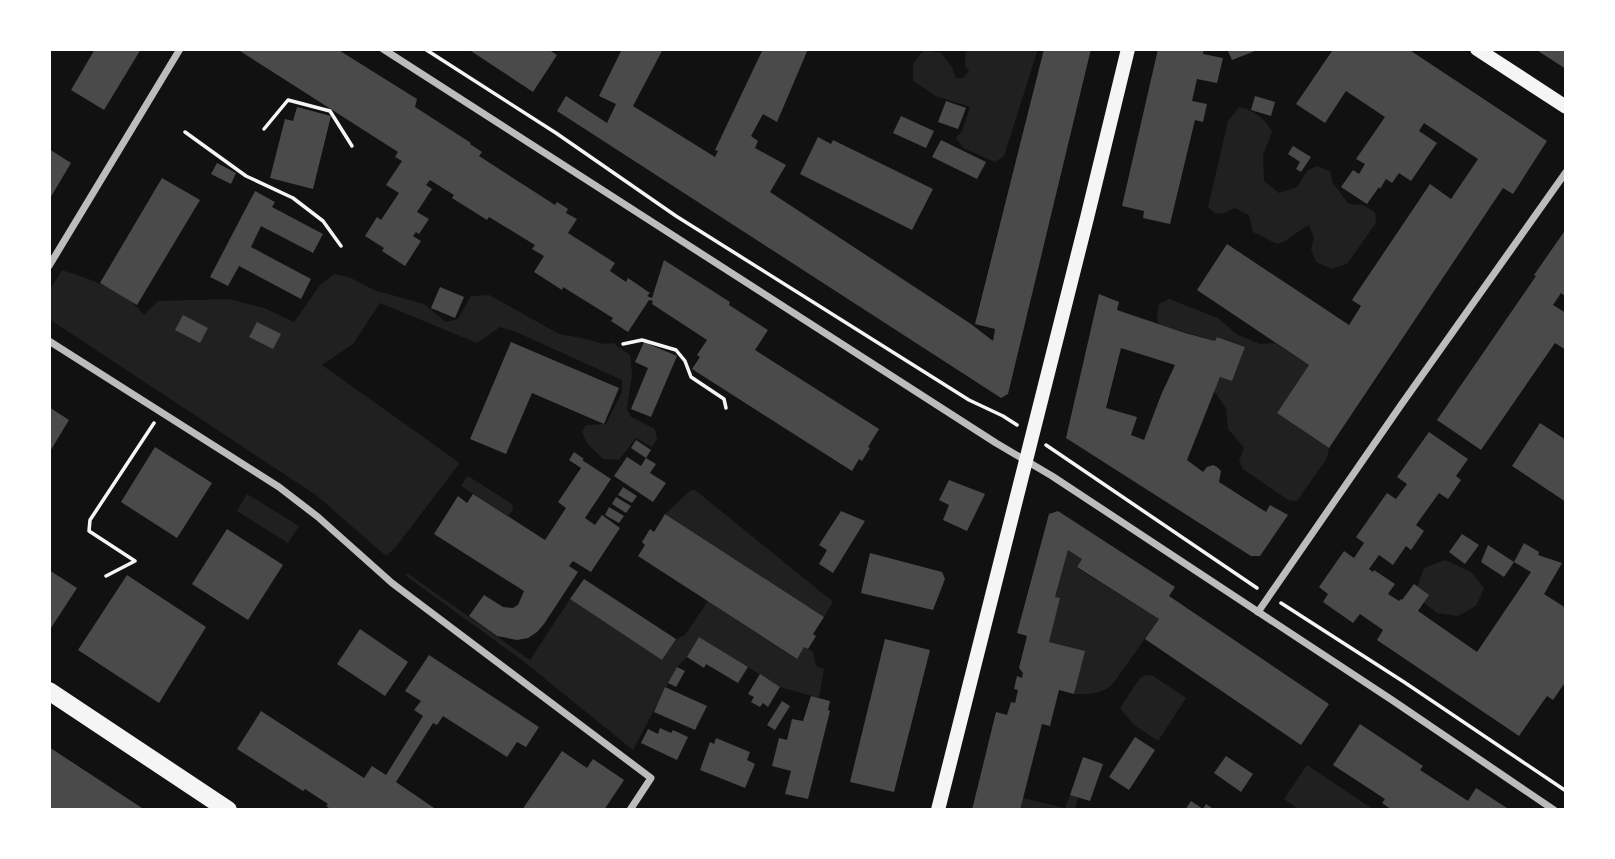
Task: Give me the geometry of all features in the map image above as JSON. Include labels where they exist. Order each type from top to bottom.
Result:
[{"type":"main road","points":[[938,810],[1128,49]]},
{"type":"main road","points":[[1477,49],[1566,107]]},
{"type":"main road","points":[[49,691],[228,810]]},
{"type":"street","points":[[49,266],[180,49]]},
{"type":"street","points":[[383,49],[996,443],[1052,476],[1555,810]]},
{"type":"street","points":[[1258,612],[1566,172]]},
{"type":"street","points":[[49,341],[279,487],[318,517],[391,583],[650,778],[630,810]]},
{"type":"path","points":[[425,49],[556,133],[676,216],[946,386],[1003,416],[1216,561],[1404,682],[1566,791]]},
{"type":"path","points":[[264,129],[288,100],[330,111],[352,146]]},
{"type":"path","points":[[186,132],[246,176],[293,198],[323,221],[341,246]]},
{"type":"path","points":[[624,344],[642,340],[676,350],[685,361],[691,377],[724,399],[726,408]]},
{"type":"path","points":[[106,576],[135,561],[89,531],[90,520],[161,412]]},
{"type":"shaded area","points":[[966,49],[1038,49],[1004,156],[995,162],[963,148],[956,138],[962,131],[970,107],[936,96],[913,81],[913,64],[924,50],[941,53],[952,67],[956,78],[963,78],[969,71],[965,65]]},
{"type":"shaded area","points":[[1239,107],[1258,115],[1272,132],[1263,155],[1264,181],[1279,193],[1297,187],[1307,171],[1317,166],[1331,172],[1332,182],[1349,204],[1363,205],[1375,212],[1376,223],[1347,264],[1331,269],[1316,262],[1311,249],[1314,238],[1309,225],[1277,244],[1253,232],[1249,215],[1235,208],[1216,214],[1208,207],[1228,121]]},
{"type":"shaded area","points":[[62,270],[118,293],[144,315],[158,301],[229,299],[264,308],[294,322],[320,285],[334,274],[349,277],[374,290],[424,304],[446,322],[458,319],[471,296],[489,295],[559,334],[604,344],[613,343],[630,355],[632,374],[627,409],[631,417],[655,429],[657,439],[652,447],[636,438],[619,460],[603,459],[587,443],[582,432],[586,425],[606,424],[622,392],[622,380],[516,332],[500,327],[477,343],[380,303],[353,344],[322,365],[459,464],[386,556],[316,495],[49,319],[49,291]]},
{"type":"shaded area","points":[[1169,299],[1218,318],[1238,335],[1260,344],[1275,343],[1309,365],[1277,413],[1329,448],[1327,458],[1297,501],[1288,500],[1243,469],[1239,461],[1244,448],[1228,429],[1226,408],[1214,391],[1220,377],[1232,381],[1245,347],[1218,337],[1215,341],[1160,325],[1157,319],[1159,304]]},
{"type":"shaded area","points":[[468,476],[512,504],[513,510],[508,516],[461,486]]},
{"type":"shaded area","points":[[691,490],[695,490],[832,601],[824,617],[665,514]]},
{"type":"shaded area","points":[[247,494],[299,526],[288,543],[237,511]]},
{"type":"shaded area","points":[[1068,550],[1082,559],[1077,568],[1159,619],[1112,685],[1094,693],[1074,694],[1084,651],[1049,642],[1059,598],[1055,597]]},
{"type":"shaded area","points":[[1445,560],[1471,572],[1484,588],[1476,606],[1458,616],[1437,613],[1420,599],[1416,590],[1424,568]]},
{"type":"shaded area","points":[[407,573],[530,660],[570,599],[662,659],[676,639],[685,635],[708,601],[796,659],[804,647],[813,652],[816,666],[824,669],[819,698],[780,687],[699,637],[687,657],[677,667],[633,750],[523,661],[406,576]]},
{"type":"shaded area","points":[[1153,676],[1186,698],[1158,741],[1134,725],[1120,708],[1140,678]]},
{"type":"shaded area","points":[[1307,765],[1374,810],[1300,810],[1284,799]]},
{"type":"shaded area","points":[[1070,795],[1078,797],[1075,810],[1020,810],[1023,798],[1065,808]]},
{"type":"building","points":[[95,49],[141,49],[104,110],[71,90]]},
{"type":"building","points":[[237,49],[337,49],[417,99],[415,107],[471,143],[482,152],[479,156],[555,205],[557,202],[568,209],[566,213],[577,219],[568,233],[615,263],[610,271],[626,282],[628,278],[650,293],[647,296],[652,298],[664,260],[730,302],[729,305],[768,330],[755,350],[879,429],[862,461],[859,459],[852,471],[692,369],[707,340],[652,304],[653,301],[649,300],[628,332],[611,321],[613,318],[534,272],[544,256],[532,249],[535,245],[489,217],[487,220],[430,180],[426,185],[432,189],[417,212],[429,219],[419,234],[416,232],[413,236],[421,241],[405,266],[382,251],[384,248],[365,236],[377,217],[381,220],[399,193],[386,185],[402,161],[395,157],[398,152]]},
{"type":"building","points":[[468,49],[548,49],[557,55],[533,92]]},
{"type":"building","points":[[622,49],[663,49],[633,106],[715,157],[718,151],[715,150],[763,49],[808,49],[777,122],[763,114],[751,136],[758,141],[755,148],[786,165],[770,192],[993,341],[995,329],[975,324],[1044,49],[1091,49],[1008,394],[1001,398],[557,111],[566,96],[607,123],[616,104],[599,96]]},
{"type":"building","points":[[1158,49],[1204,49],[1203,54],[1223,58],[1217,83],[1197,79],[1192,101],[1207,104],[1203,122],[1195,120],[1170,224],[1143,218],[1144,211],[1122,206]]},
{"type":"building","points":[[1227,49],[1260,49],[1232,60]]},
{"type":"building","points":[[1330,49],[1408,49],[1547,141],[1513,194],[1503,188],[1329,448],[1277,413],[1309,365],[1197,290],[1227,244],[1349,325],[1361,306],[1352,300],[1430,184],[1451,199],[1478,159],[1424,123],[1419,131],[1437,143],[1411,181],[1399,173],[1392,183],[1386,179],[1367,204],[1341,187],[1353,170],[1359,174],[1365,164],[1356,159],[1385,117],[1346,91],[1325,123],[1296,104],[1332,51]]},
{"type":"building","points":[[1535,49],[1566,49],[1566,69]]},
{"type":"building","points":[[1255,96],[1275,102],[1271,116],[1251,110]]},
{"type":"building","points":[[946,101],[966,108],[958,129],[938,122]]},
{"type":"building","points":[[297,107],[331,116],[313,189],[270,178],[285,119],[293,121]]},
{"type":"building","points":[[901,116],[934,131],[926,148],[893,133]]},
{"type":"building","points":[[818,137],[831,144],[833,140],[933,189],[912,230],[800,174]]},
{"type":"building","points":[[941,140],[986,162],[977,179],[932,157]]},
{"type":"building","points":[[1293,146],[1311,157],[1301,172],[1296,169],[1300,162],[1288,154]]},
{"type":"building","points":[[49,149],[71,163],[49,200]]},
{"type":"building","points":[[217,163],[236,173],[231,184],[211,174]]},
{"type":"building","points":[[162,178],[200,200],[137,305],[100,283]]},
{"type":"building","points":[[255,191],[275,202],[272,207],[323,234],[313,253],[261,226],[251,247],[311,279],[301,299],[239,266],[228,286],[210,277]]},
{"type":"building","points":[[1566,229],[1566,297],[1561,293],[1553,305],[1566,313],[1566,350],[1555,343],[1481,450],[1437,420]]},
{"type":"building","points":[[440,287],[464,297],[455,318],[431,308]]},
{"type":"building","points":[[1099,294],[1119,302],[1117,310],[1185,333],[1215,341],[1217,337],[1245,347],[1232,381],[1220,377],[1187,460],[1203,472],[1207,467],[1217,467],[1221,471],[1219,482],[1266,512],[1270,505],[1288,515],[1260,556],[1251,556],[1066,438]],"holes":[[[1121,348],[1175,365],[1144,440],[1131,435],[1137,417],[1106,408]]]},
{"type":"building","points":[[183,315],[208,328],[200,343],[175,330]]},
{"type":"building","points":[[257,322],[281,334],[273,349],[249,337]]},
{"type":"building","points":[[511,342],[619,388],[604,424],[532,393],[506,454],[470,439]]},
{"type":"building","points":[[644,342],[677,356],[651,417],[631,409],[648,368],[635,362]]},
{"type":"building","points":[[49,407],[69,420],[49,453]]},
{"type":"building","points":[[1540,423],[1566,440],[1566,502],[1512,466]]},
{"type":"building","points":[[1429,432],[1468,459],[1456,476],[1461,480],[1448,499],[1439,493],[1416,525],[1424,531],[1411,550],[1406,546],[1393,565],[1379,555],[1369,569],[1395,584],[1388,594],[1399,601],[1414,584],[1429,595],[1418,611],[1477,652],[1531,572],[1514,562],[1524,543],[1539,552],[1538,555],[1562,563],[1544,594],[1566,608],[1566,681],[1553,700],[1547,696],[1519,736],[1377,640],[1383,630],[1360,614],[1353,623],[1323,602],[1328,594],[1319,587],[1344,551],[1354,558],[1364,543],[1356,537],[1387,493],[1396,499],[1407,484],[1397,477]]},
{"type":"building","points":[[636,440],[651,450],[646,458],[631,448]]},
{"type":"building","points":[[155,447],[212,483],[177,538],[121,502]]},
{"type":"building","points":[[574,452],[611,479],[585,518],[595,525],[602,515],[620,528],[591,572],[573,561],[569,566],[578,572],[537,632],[528,638],[517,640],[497,636],[469,616],[484,595],[503,607],[513,608],[518,605],[524,591],[434,534],[458,496],[467,503],[473,494],[545,540],[566,508],[558,502],[581,468],[569,460]]},
{"type":"building","points":[[627,457],[641,466],[646,458],[656,464],[650,473],[666,483],[653,502],[614,476]]},
{"type":"building","points":[[949,480],[985,494],[967,531],[943,520],[949,505],[939,500]]},
{"type":"building","points":[[623,487],[637,496],[632,503],[618,495]]},
{"type":"building","points":[[616,497],[631,506],[626,513],[612,504]]},
{"type":"building","points":[[609,507],[624,516],[619,523],[605,515]]},
{"type":"building","points":[[841,511],[865,521],[833,573],[819,564],[827,550],[819,545]]},
{"type":"building","points":[[1058,511],[1175,587],[1169,596],[1329,704],[1301,745],[1145,639],[1159,619],[1077,567],[1082,559],[1068,550],[1055,597],[1060,598],[1049,642],[1085,651],[1074,694],[1059,690],[1050,726],[1042,724],[1020,810],[972,810],[996,712],[1007,715],[1011,702],[1015,703],[1018,690],[1014,689],[1017,676],[1022,678],[1023,673],[1019,668],[1027,636],[1017,633],[1049,514]]},
{"type":"building","points":[[665,514],[824,617],[813,634],[816,636],[808,649],[804,647],[797,659],[638,556],[650,529],[654,532]]},
{"type":"building","points":[[227,529],[283,565],[248,620],[192,584]]},
{"type":"building","points":[[1462,534],[1479,545],[1465,564],[1449,552]]},
{"type":"building","points":[[1488,545],[1514,562],[1504,577],[1481,562]]},
{"type":"building","points":[[870,553],[942,572],[945,579],[933,610],[861,593]]},
{"type":"building","points":[[49,570],[77,588],[49,631]]},
{"type":"building","points":[[127,575],[206,627],[159,703],[78,650]]},
{"type":"building","points":[[584,579],[676,639],[662,660],[570,599]]},
{"type":"building","points":[[360,629],[408,662],[385,696],[337,664]]},
{"type":"building","points":[[699,637],[748,667],[738,683],[706,664],[704,668],[687,657]]},
{"type":"building","points":[[885,639],[930,650],[894,792],[850,782]]},
{"type":"building","points":[[429,655],[539,727],[526,747],[517,742],[507,757],[443,716],[437,725],[433,723],[396,782],[437,810],[332,810],[326,806],[328,804],[305,789],[303,791],[237,749],[261,711],[364,778],[372,766],[386,775],[423,716],[414,710],[421,701],[405,691]]},
{"type":"building","points":[[677,667],[685,671],[676,687],[668,683]]},
{"type":"building","points":[[760,674],[780,687],[768,707],[763,703],[760,707],[751,702],[754,697],[748,694]]},
{"type":"building","points":[[665,687],[707,706],[695,730],[654,712]]},
{"type":"building","points":[[811,696],[830,701],[830,711],[808,799],[785,794],[791,771],[772,766],[779,738],[787,740],[792,719],[803,721]]},
{"type":"building","points":[[782,701],[790,706],[775,730],[767,725]]},
{"type":"building","points":[[1360,724],[1423,766],[1420,770],[1468,801],[1476,788],[1510,810],[1392,810],[1382,803],[1385,799],[1333,765]]},
{"type":"building","points":[[660,728],[688,737],[677,760],[641,743],[648,729],[658,734]]},
{"type":"building","points":[[1135,737],[1155,750],[1129,790],[1109,777]]},
{"type":"building","points":[[716,738],[750,752],[747,760],[755,764],[745,788],[700,770],[710,742],[714,744]]},
{"type":"building","points":[[49,747],[145,810],[49,810]]},
{"type":"building","points":[[562,751],[587,768],[593,759],[624,780],[604,810],[522,810]]},
{"type":"building","points":[[1226,756],[1253,774],[1241,792],[1214,773]]},
{"type":"building","points":[[1083,757],[1103,764],[1090,801],[1070,795]]},
{"type":"building","points":[[1191,801],[1203,809],[1206,804],[1215,810],[1185,810]]}]
